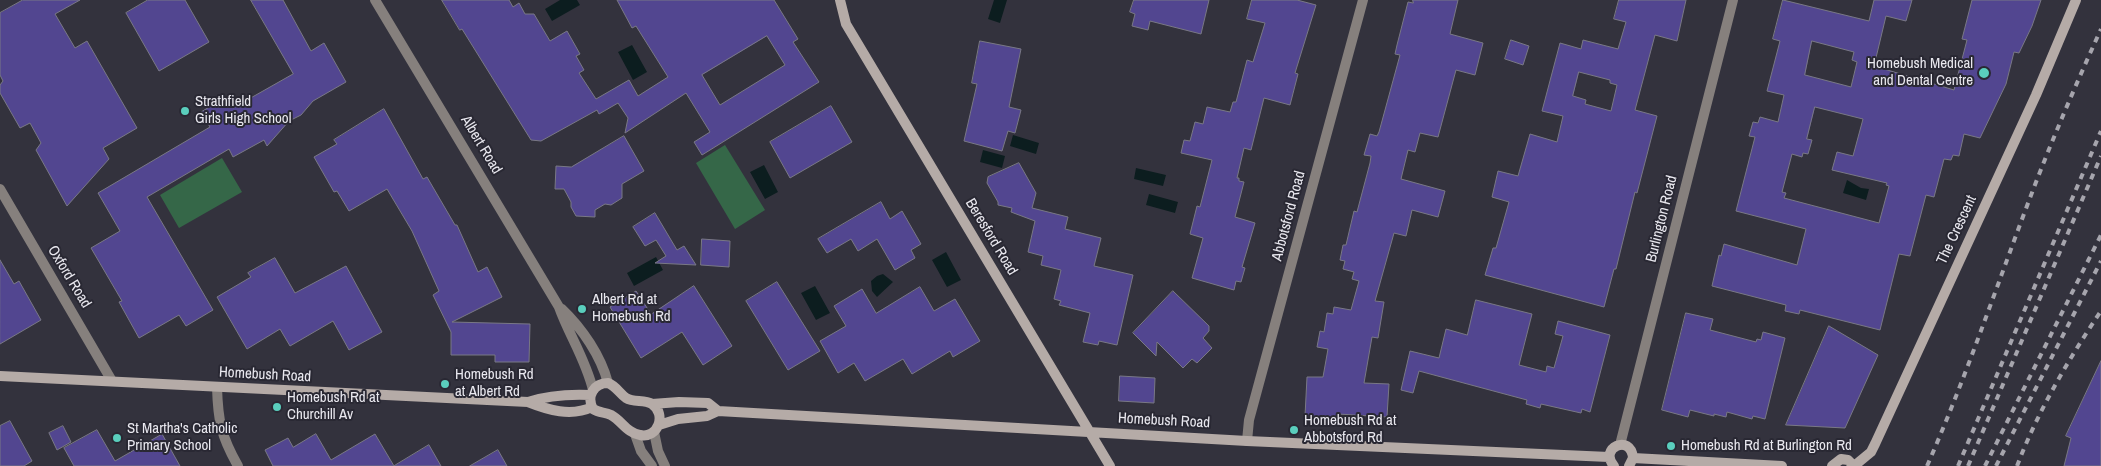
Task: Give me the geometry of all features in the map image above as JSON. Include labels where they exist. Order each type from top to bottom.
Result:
[{"type":"main road","name":"Beresford Road","points":[[840,0],[846,24],[1110,466]]},
{"type":"main road","name":"The Crescent","points":[[1854,466],[1872,452],[2036,95],[2076,0]]},
{"type":"main road","name":"Homebush Road","points":[[0,376],[528,402],[542,408],[560,411],[584,411],[592,407]]},
{"type":"main road","name":"Homebush Road","points":[[528,402],[542,397],[592,392],[600,384],[608,383],[629,400],[652,404],[679,402],[708,403],[718,411]]},
{"type":"main road","points":[[592,392],[592,407],[598,412],[613,416],[635,434]]},
{"type":"main road","points":[[652,404],[659,413],[656,428]]},
{"type":"main road","name":"Homebush Road","points":[[635,434],[644,436],[656,428],[678,419],[707,416],[718,411],[1612,462]]},
{"type":"main road","points":[[1612,462],[1614,448],[1620,445],[1630,448],[1631,462],[1782,466]]},
{"type":"main road","points":[[1832,466],[1841,459],[1848,460],[1854,466]]},
{"type":"street","name":"Albert Road","points":[[375,0],[559,307],[568,331],[588,370],[592,392]]},
{"type":"street","name":"Abbotsford Road","points":[[1247,441],[1248,425],[1363,0]]},
{"type":"street","name":"Burlington Road","points":[[1620,445],[1733,0]]},
{"type":"street","name":"Oxford Road","points":[[0,189],[112,381]]},
{"type":"street","name":"Albert Road","points":[[559,307],[574,321],[604,366],[608,383]]},
{"type":"street","points":[[216,387],[220,428],[238,466]]},
{"type":"street","points":[[656,428],[658,451],[665,466]]},
{"type":"street","points":[[635,434],[641,451],[652,466]]},
{"type":"green space","points":[[725,145],[765,210],[735,229],[696,163]]},
{"type":"green space","points":[[222,158],[242,192],[179,228],[160,195]]},
{"type":"shaded area","points":[[560,0],[577,0],[580,5],[552,21],[545,9]]},
{"type":"shaded area","points":[[994,0],[1007,0],[1000,23],[988,19]]},
{"type":"shaded area","points":[[632,45],[647,72],[633,80],[618,52]]},
{"type":"shaded area","points":[[1013,135],[1039,143],[1036,154],[1010,146]]},
{"type":"shaded area","points":[[983,150],[1005,156],[1002,168],[980,162]]},
{"type":"shaded area","points":[[764,165],[778,192],[765,199],[750,172]]},
{"type":"shaded area","points":[[1136,168],[1166,175],[1163,186],[1134,179]]},
{"type":"shaded area","points":[[1847,180],[1861,188],[1869,189],[1866,200],[1843,193]]},
{"type":"shaded area","points":[[1149,194],[1178,202],[1175,213],[1146,205]]},
{"type":"shaded area","points":[[946,252],[961,280],[947,287],[932,260]]},
{"type":"shaded area","points":[[656,257],[663,270],[634,286],[627,273]]},
{"type":"shaded area","points":[[883,274],[893,282],[877,297],[872,291],[871,281]]},
{"type":"shaded area","points":[[815,286],[830,313],[816,320],[801,293]]},
{"type":"building","points":[[23,0],[80,0],[55,14],[75,48],[87,41],[137,128],[103,148],[109,159],[67,206],[36,150],[41,143],[30,123],[20,128],[0,93],[0,85],[3,81],[0,75],[0,13]]},
{"type":"building","points":[[148,0],[185,0],[209,42],[159,71],[126,13]]},
{"type":"building","points":[[251,0],[283,0],[311,51],[324,43],[346,82],[313,101],[301,115],[289,121],[267,146],[264,140],[233,157],[229,149],[147,197],[213,310],[186,326],[179,315],[139,338],[119,302],[122,301],[91,248],[120,231],[98,193],[210,127],[201,112],[226,97],[233,108],[293,74]]},
{"type":"building","points":[[442,0],[509,0],[513,7],[519,3],[525,14],[534,14],[550,41],[567,31],[580,54],[576,56],[584,70],[579,73],[596,99],[629,80],[638,96],[668,77],[636,26],[632,28],[617,0],[774,0],[798,39],[793,42],[819,82],[702,155],[694,142],[710,132],[686,93],[625,133],[628,118],[618,103],[599,114],[597,110],[541,141],[531,140],[462,29],[460,30]],"holes":[[[767,36],[785,65],[720,105],[702,75]]]},
{"type":"building","points":[[1134,0],[1209,0],[1201,34],[1150,21],[1148,30],[1132,26],[1135,14],[1130,12]]},
{"type":"building","points":[[1252,0],[1297,0],[1316,5],[1295,73],[1298,74],[1290,105],[1264,98],[1251,150],[1244,148],[1237,178],[1239,178],[1239,181],[1244,182],[1235,217],[1255,223],[1242,267],[1245,268],[1241,282],[1236,281],[1234,290],[1192,278],[1203,238],[1190,234],[1197,206],[1200,207],[1212,160],[1181,153],[1184,140],[1190,141],[1195,122],[1203,124],[1207,107],[1230,112],[1233,102],[1236,102],[1247,60],[1253,62],[1265,23],[1247,19]]},
{"type":"building","points":[[1413,0],[1458,0],[1450,34],[1483,43],[1475,75],[1456,70],[1438,137],[1420,133],[1415,152],[1408,150],[1401,179],[1445,191],[1438,217],[1412,210],[1406,236],[1394,233],[1375,301],[1384,302],[1378,338],[1372,337],[1364,383],[1389,384],[1387,417],[1338,414],[1338,418],[1305,416],[1307,377],[1323,377],[1328,349],[1317,347],[1320,331],[1324,332],[1327,313],[1333,314],[1334,307],[1351,310],[1359,281],[1352,279],[1354,272],[1343,269],[1345,261],[1340,260],[1343,245],[1346,245],[1354,211],[1357,212],[1370,163],[1371,156],[1364,155],[1370,134],[1377,136],[1379,132],[1400,55],[1395,54],[1408,2],[1413,3]]},
{"type":"building","points":[[1619,0],[1686,0],[1677,41],[1655,35],[1635,110],[1657,116],[1604,307],[1485,275],[1493,248],[1496,248],[1509,202],[1492,197],[1498,171],[1518,176],[1530,134],[1557,142],[1563,116],[1542,111],[1560,43],[1581,49],[1583,40],[1618,49],[1626,22],[1614,19]],"holes":[[[1579,72],[1610,80],[1610,83],[1617,85],[1611,111],[1585,104],[1586,100],[1573,96]]]},
{"type":"building","points":[[1783,0],[1869,21],[1874,0],[1912,0],[1906,21],[1886,16],[1874,66],[1954,90],[1967,40],[1962,39],[1972,0],[2041,0],[2032,26],[2019,53],[2014,52],[2006,84],[1980,138],[1964,134],[1959,156],[1953,155],[1951,160],[1944,159],[1934,197],[1926,195],[1910,256],[1899,254],[1880,330],[1800,310],[1799,314],[1785,311],[1786,305],[1712,286],[1719,255],[1721,256],[1724,244],[1797,265],[1806,229],[1736,211],[1755,137],[1749,136],[1753,122],[1758,123],[1760,117],[1778,122],[1784,95],[1767,91],[1780,41],[1773,39]],"holes":[[[1812,41],[1854,52],[1852,60],[1857,62],[1851,87],[1805,75]],[[1815,107],[1863,119],[1853,156],[1837,152],[1832,170],[1887,183],[1886,185],[1889,186],[1879,223],[1784,198],[1786,193],[1782,192],[1792,154],[1802,157],[1803,153],[1808,154],[1812,140],[1807,139]]]},
{"type":"building","points":[[1511,40],[1529,46],[1523,65],[1505,59]]},
{"type":"building","points":[[980,41],[1021,49],[1009,107],[1021,110],[1015,133],[1008,131],[1002,151],[964,141],[977,84],[972,83]]},
{"type":"building","points":[[831,106],[852,142],[790,178],[770,142]]},
{"type":"building","points":[[384,109],[423,179],[427,177],[455,225],[457,225],[478,272],[487,267],[502,297],[452,322],[530,324],[529,362],[495,362],[495,355],[451,355],[451,332],[433,295],[439,291],[412,231],[387,189],[349,211],[337,191],[334,192],[314,157],[337,144],[334,140]]},
{"type":"building","points":[[624,136],[644,171],[622,184],[622,198],[611,205],[605,204],[595,210],[595,217],[576,216],[564,189],[555,189],[556,166],[571,167]]},
{"type":"building","points":[[1019,163],[1036,193],[1032,208],[1068,217],[1065,229],[1101,238],[1094,266],[1133,275],[1117,345],[1099,341],[1098,345],[1083,342],[1090,313],[1059,305],[1061,301],[1054,299],[1061,270],[1041,265],[1043,256],[1028,252],[1035,221],[1011,212],[1012,208],[998,205],[987,183],[988,177]]},
{"type":"building","points":[[881,202],[890,219],[902,211],[921,244],[911,250],[915,258],[895,270],[877,239],[858,251],[851,239],[827,253],[818,239]]},
{"type":"building","points":[[655,213],[677,250],[684,246],[696,265],[655,263],[666,256],[656,240],[645,246],[633,227]]},
{"type":"building","points":[[702,239],[730,241],[729,267],[701,265]]},
{"type":"building","points":[[275,258],[295,293],[346,266],[382,332],[349,350],[333,321],[290,346],[280,329],[247,349],[217,297],[251,277],[248,273]]},
{"type":"building","points":[[0,260],[14,284],[19,281],[41,320],[0,344]]},
{"type":"building","points":[[777,282],[820,351],[788,370],[746,301]]},
{"type":"building","points":[[694,286],[732,346],[703,365],[682,332],[641,358],[610,307],[636,291],[651,314]]},
{"type":"building","points":[[920,287],[934,311],[955,299],[980,341],[953,357],[950,351],[912,374],[903,359],[865,381],[854,363],[838,373],[820,341],[846,326],[834,306],[862,289],[876,313]]},
{"type":"building","points":[[1173,291],[1209,326],[1209,331],[1203,338],[1212,348],[1197,363],[1192,359],[1183,368],[1157,342],[1156,356],[1133,333]]},
{"type":"building","points":[[1476,300],[1532,314],[1519,365],[1546,372],[1547,366],[1554,368],[1563,336],[1555,334],[1558,321],[1610,335],[1590,412],[1582,409],[1581,413],[1541,404],[1540,408],[1526,404],[1527,400],[1419,371],[1413,393],[1401,390],[1410,351],[1439,358],[1446,329],[1467,335]]},
{"type":"building","points":[[1686,313],[1713,319],[1710,330],[1756,342],[1757,339],[1761,340],[1763,332],[1785,338],[1765,419],[1753,416],[1752,419],[1727,412],[1726,417],[1714,414],[1714,416],[1690,410],[1688,417],[1662,410]]},
{"type":"building","points":[[1829,326],[1878,355],[1845,428],[1786,425]]},
{"type":"building","points":[[2101,361],[2101,466],[2064,466],[2071,438],[2066,436]]},
{"type":"building","points":[[1120,376],[1155,378],[1154,403],[1119,401]]},
{"type":"building","points":[[10,421],[32,461],[24,466],[0,466],[0,426]]},
{"type":"building","points":[[63,426],[71,442],[57,450],[49,433]]},
{"type":"building","points":[[97,430],[115,461],[162,434],[180,466],[74,466],[64,448]]},
{"type":"building","points":[[316,434],[331,460],[375,434],[394,466],[273,466],[265,450],[288,438],[293,447]]},
{"type":"building","points":[[429,445],[441,466],[394,466]]},
{"type":"building","points":[[498,450],[507,466],[470,466]]},
{"type":"railway","points":[[1927,466],[1969,363],[2041,169],[2101,29]]},
{"type":"railway","points":[[1958,466],[2101,131]]},
{"type":"railway","points":[[1968,466],[2101,156]]},
{"type":"railway","points":[[1985,466],[2101,235]]},
{"type":"railway","points":[[1996,466],[2101,261]]},
{"type":"railway","points":[[2017,466],[2034,425],[2054,386],[2101,311]]},
{"type":"place","name":"Homebush Medical and Dental Centre","points":[[1984,73]]},
{"type":"place","name":"Strathfield Girls High School","points":[[185,111]]},
{"type":"place","name":"Albert Rd at Homebush Rd","points":[[582,309]]},
{"type":"place","name":"Homebush Rd at Albert Rd","points":[[445,384]]},
{"type":"place","name":"Homebush Rd at Churchill Av","points":[[277,407]]},
{"type":"place","name":"Homebush Rd at Abbotsford Rd","points":[[1294,430]]},
{"type":"place","name":"St Martha's Catholic Primary School","points":[[117,438]]},
{"type":"place","name":"Homebush Rd at Burlington Rd","points":[[1671,446]]}]
